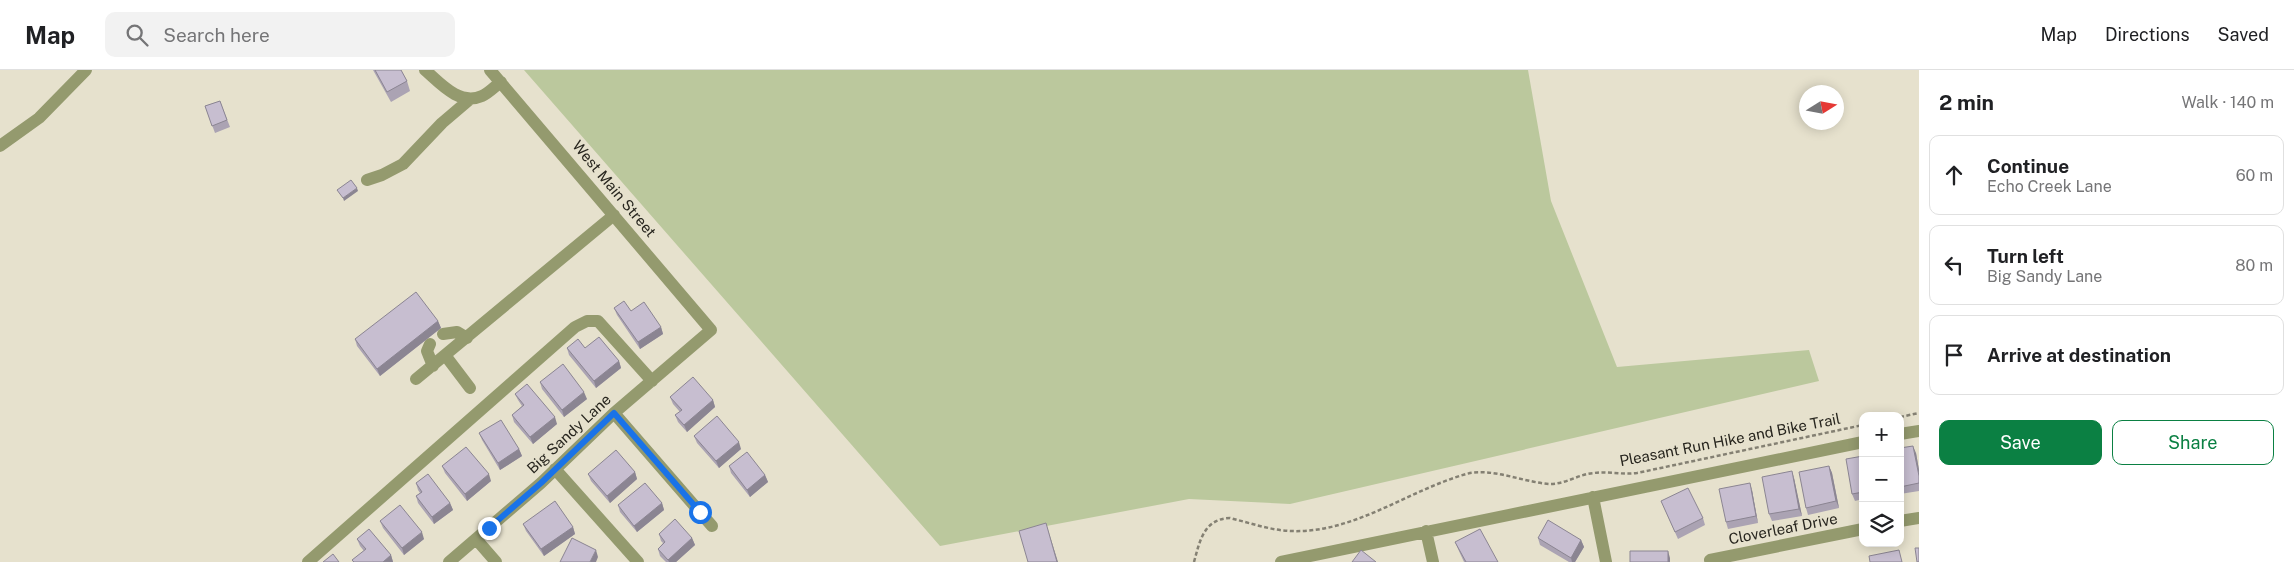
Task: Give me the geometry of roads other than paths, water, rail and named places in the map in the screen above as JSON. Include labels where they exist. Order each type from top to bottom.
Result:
[{"type":"street","points":[[0,146],[39,118],[86,70]]},
{"type":"street","points":[[425,70],[450,92],[469,100]]},
{"type":"street","name":"West Main Street","points":[[490,70],[711,330]]},
{"type":"street","points":[[367,180],[382,175],[403,164],[442,123],[469,100],[483,96],[501,82]]},
{"type":"street","points":[[416,379],[614,215]]},
{"type":"street","points":[[308,562],[575,327],[587,321],[598,321],[652,381]]},
{"type":"street","name":"Big Sandy Lane","points":[[449,562],[555,469],[614,413],[711,330]]},
{"type":"street","points":[[443,334],[457,332],[467,338]]},
{"type":"street","points":[[430,344],[427,351],[432,366]]},
{"type":"street","points":[[445,355],[470,388]]},
{"type":"street","points":[[614,413],[712,526]]},
{"type":"street","points":[[1904,433],[1919,430]]},
{"type":"street","points":[[1281,562],[1859,443]]},
{"type":"street","points":[[555,469],[638,562]]},
{"type":"street","points":[[1593,497],[1606,562]]},
{"type":"street","points":[[1904,520],[1919,518]]},
{"type":"street","name":"Cloverleaf Drive","points":[[1710,561],[1859,530]]},
{"type":"street","points":[[1426,531],[1433,562]]},
{"type":"street","points":[[476,539],[496,562]]}]
